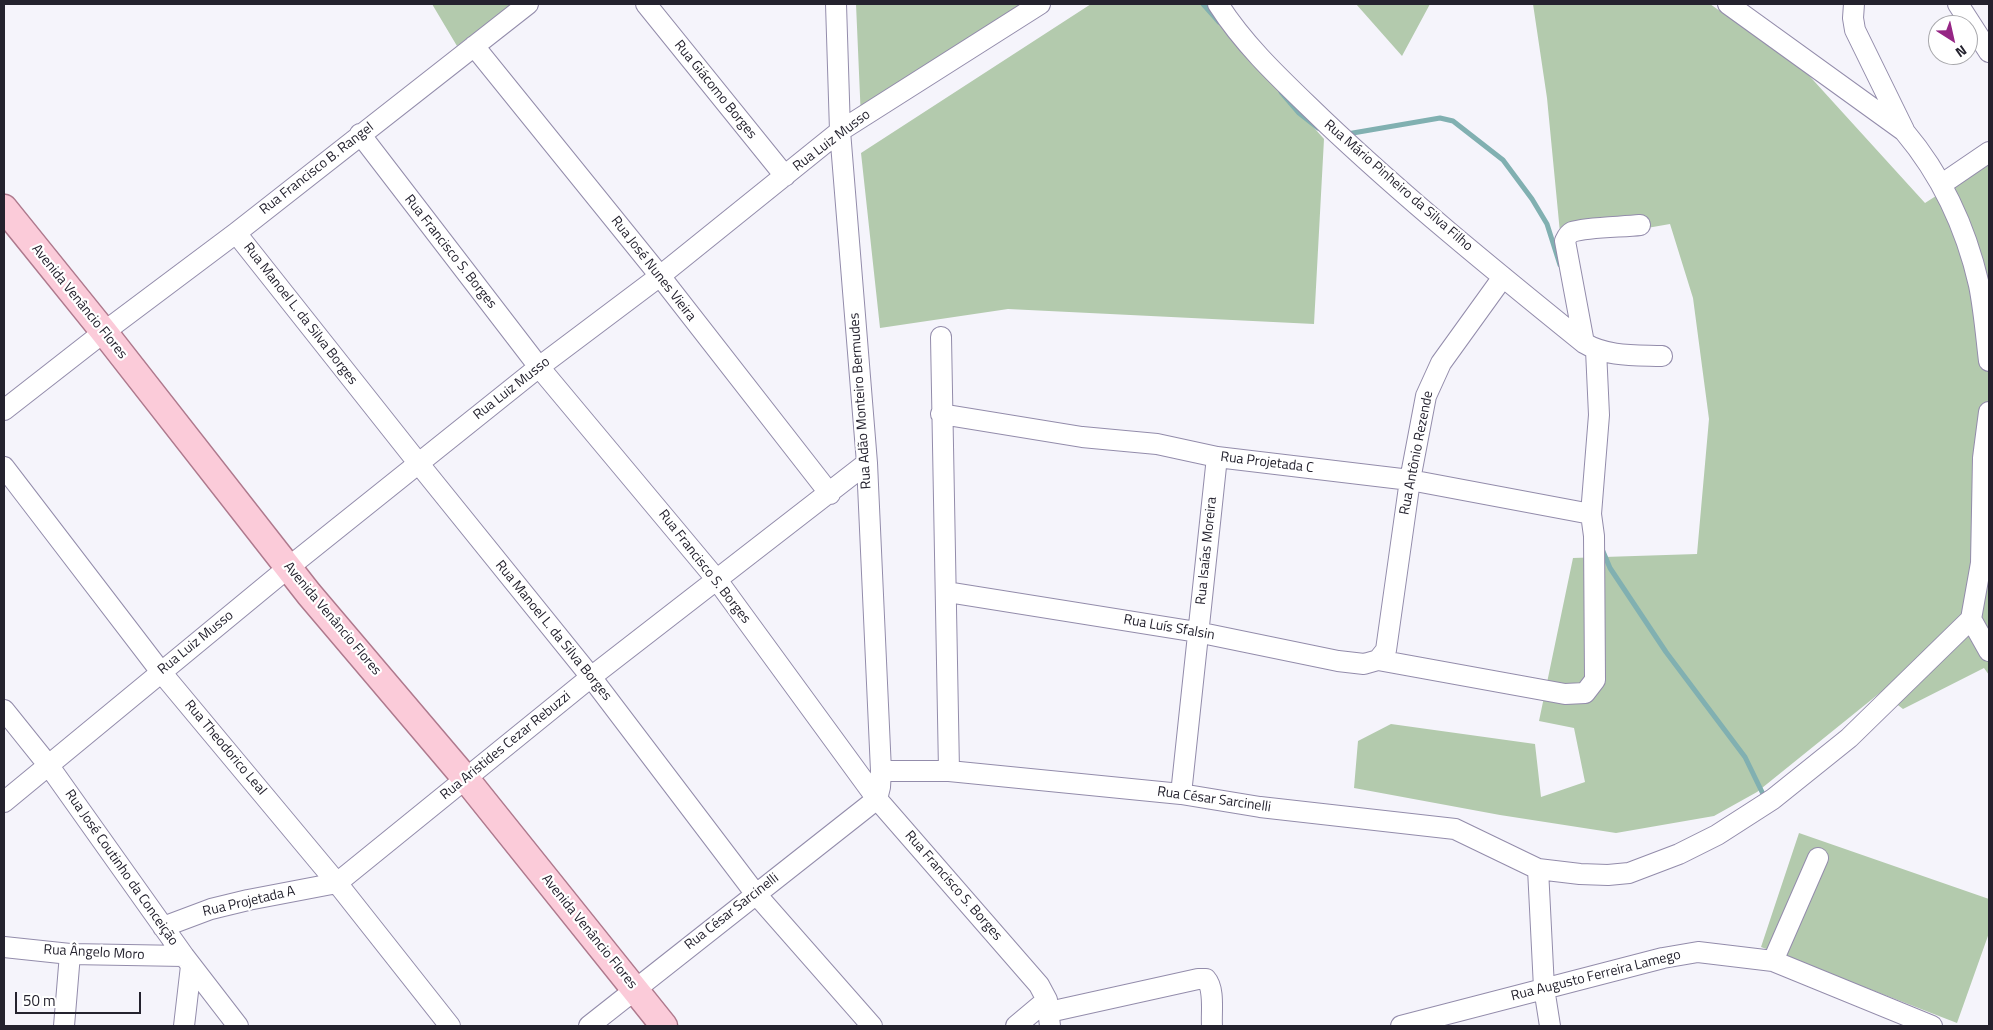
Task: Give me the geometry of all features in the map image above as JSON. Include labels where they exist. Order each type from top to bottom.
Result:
[{"type":"main road","name":"Avenida Venâncio Flores","points":[[4,208],[104,332],[309,594],[466,779],[664,1026]]},
{"type":"street","name":"Rua Francisco B. Rangel","points":[[4,410],[236,233],[528,4]]},
{"type":"street","name":"Rua Giácomo Borges","points":[[646,4],[785,176]]},
{"type":"street","name":"Rua Adão Monteiro Bermudes","points":[[836,4],[840,131],[867,463],[881,770],[877,799]]},
{"type":"street","name":"Rua Luiz Musso","points":[[4,802],[289,567],[539,367],[660,276],[840,131],[1040,4]]},
{"type":"street","name":"Rua Mário Pinheiro da Silva Filho","points":[[1218,4],[1226,17],[1264,64],[1362,157],[1502,277],[1590,347]]},
{"type":"street","points":[[1728,4],[1904,131],[1920,150],[1942,184],[1966,236],[1979,287],[1989,361]]},
{"type":"street","points":[[1854,4],[1853,18],[1855,30],[1904,131]]},
{"type":"street","points":[[1958,4],[1989,52]]},
{"type":"street","name":"Rua José Nunes Vieira","points":[[474,46],[660,276],[830,494]]},
{"type":"street","name":"Rua Francisco S. Borges","points":[[360,134],[539,367],[717,580],[877,799],[1039,985],[1049,1013]]},
{"type":"street","points":[[1942,184],[1989,152]]},
{"type":"street","name":"Rua Luís Sfalsin","points":[[947,592],[1198,632],[1338,662],[1364,664],[1382,655],[1564,694],[1585,693],[1595,680],[1594,536],[1591,514],[1599,415],[1590,347],[1565,241],[1572,232],[1640,225]]},
{"type":"street","name":"Rua Manoel L. da Silva Borges","points":[[236,233],[418,464],[591,677],[755,893],[872,1026]]},
{"type":"street","name":"Rua Antônio Rezende","points":[[1382,655],[1410,480],[1426,396],[1441,363],[1502,277]]},
{"type":"street","points":[[941,337],[949,771]]},
{"type":"street","points":[[1590,347],[1662,356]]},
{"type":"street","points":[[1989,412],[1983,458],[1981,563],[1971,619],[1989,651]]},
{"type":"street","name":"Rua Projetada C","points":[[942,414],[1082,436],[1157,444],[1217,457],[1410,480],[1591,514]]},
{"type":"street","name":"Rua Isaías Moreira","points":[[1181,794],[1217,457]]},
{"type":"street","name":"Rua Aristides Cezar Rebuzzi","points":[[336,883],[591,677],[830,494],[867,463]]},
{"type":"street","name":"Rua Theodorico Leal","points":[[4,467],[161,672],[336,883],[450,1026]]},
{"type":"street","name":"Rua César Sarcinelli","points":[[881,770],[949,771],[1181,794],[1260,807],[1455,829],[1538,869],[1580,874],[1608,875],[1629,873],[1679,854],[1717,835],[1773,799],[1849,738],[1971,619]]},
{"type":"street","name":"Rua José Coutinho da Conceição","points":[[4,710],[49,766],[163,927],[238,1026]]},
{"type":"street","name":"Rua César Sarcinelli","points":[[589,1026],[755,893],[877,799]]},
{"type":"street","points":[[1773,961],[1818,858]]},
{"type":"street","points":[[1538,869],[1544,988],[1550,1026]]},
{"type":"street","name":"Rua Projetada A","points":[[163,927],[211,909],[336,883]]},
{"type":"street","name":"Rua Ângelo Moro","points":[[4,947],[70,954],[188,961]]},
{"type":"street","name":"Rua Augusto Ferreira Lamego","points":[[1401,1026],[1663,958],[1698,952],[1773,961],[1932,1026]]},
{"type":"street","points":[[64,1026],[70,954]]},
{"type":"street","points":[[184,1026],[188,961]]},
{"type":"street","points":[[1016,1026],[1049,1013],[1198,979],[1206,979],[1210,983],[1212,1026]]},
{"type":"green space","points":[[432,4],[514,4],[457,46]]},
{"type":"green space","points":[[856,4],[1036,4],[861,119]]},
{"type":"green space","points":[[1091,4],[1204,4],[1324,139],[1314,324],[1008,309],[880,328],[861,153]]},
{"type":"green space","points":[[1356,4],[1430,4],[1402,56]]},
{"type":"green space","points":[[1533,4],[1710,4],[1804,70],[1925,203],[1989,162],[1989,675],[1984,668],[1903,709],[1881,692],[1757,792],[1714,816],[1616,833],[1500,815],[1354,788],[1358,741],[1391,724],[1535,744],[1541,797],[1585,782],[1574,728],[1539,721],[1573,558],[1697,554],[1709,419],[1693,298],[1670,224],[1561,243],[1547,98]]},
{"type":"green space","points":[[1799,833],[1989,899],[1989,933],[1957,1023],[1761,947]]},
{"type":"waterway","points":[[1203,4],[1219,22]]},
{"type":"waterway","points":[[1281,92],[1299,113],[1318,128]]},
{"type":"waterway","points":[[1347,134],[1440,118],[1453,121],[1503,160],[1532,199],[1547,224],[1560,265]]},
{"type":"waterway","points":[[1602,549],[1610,568],[1666,652],[1745,757],[1763,794]]}]
